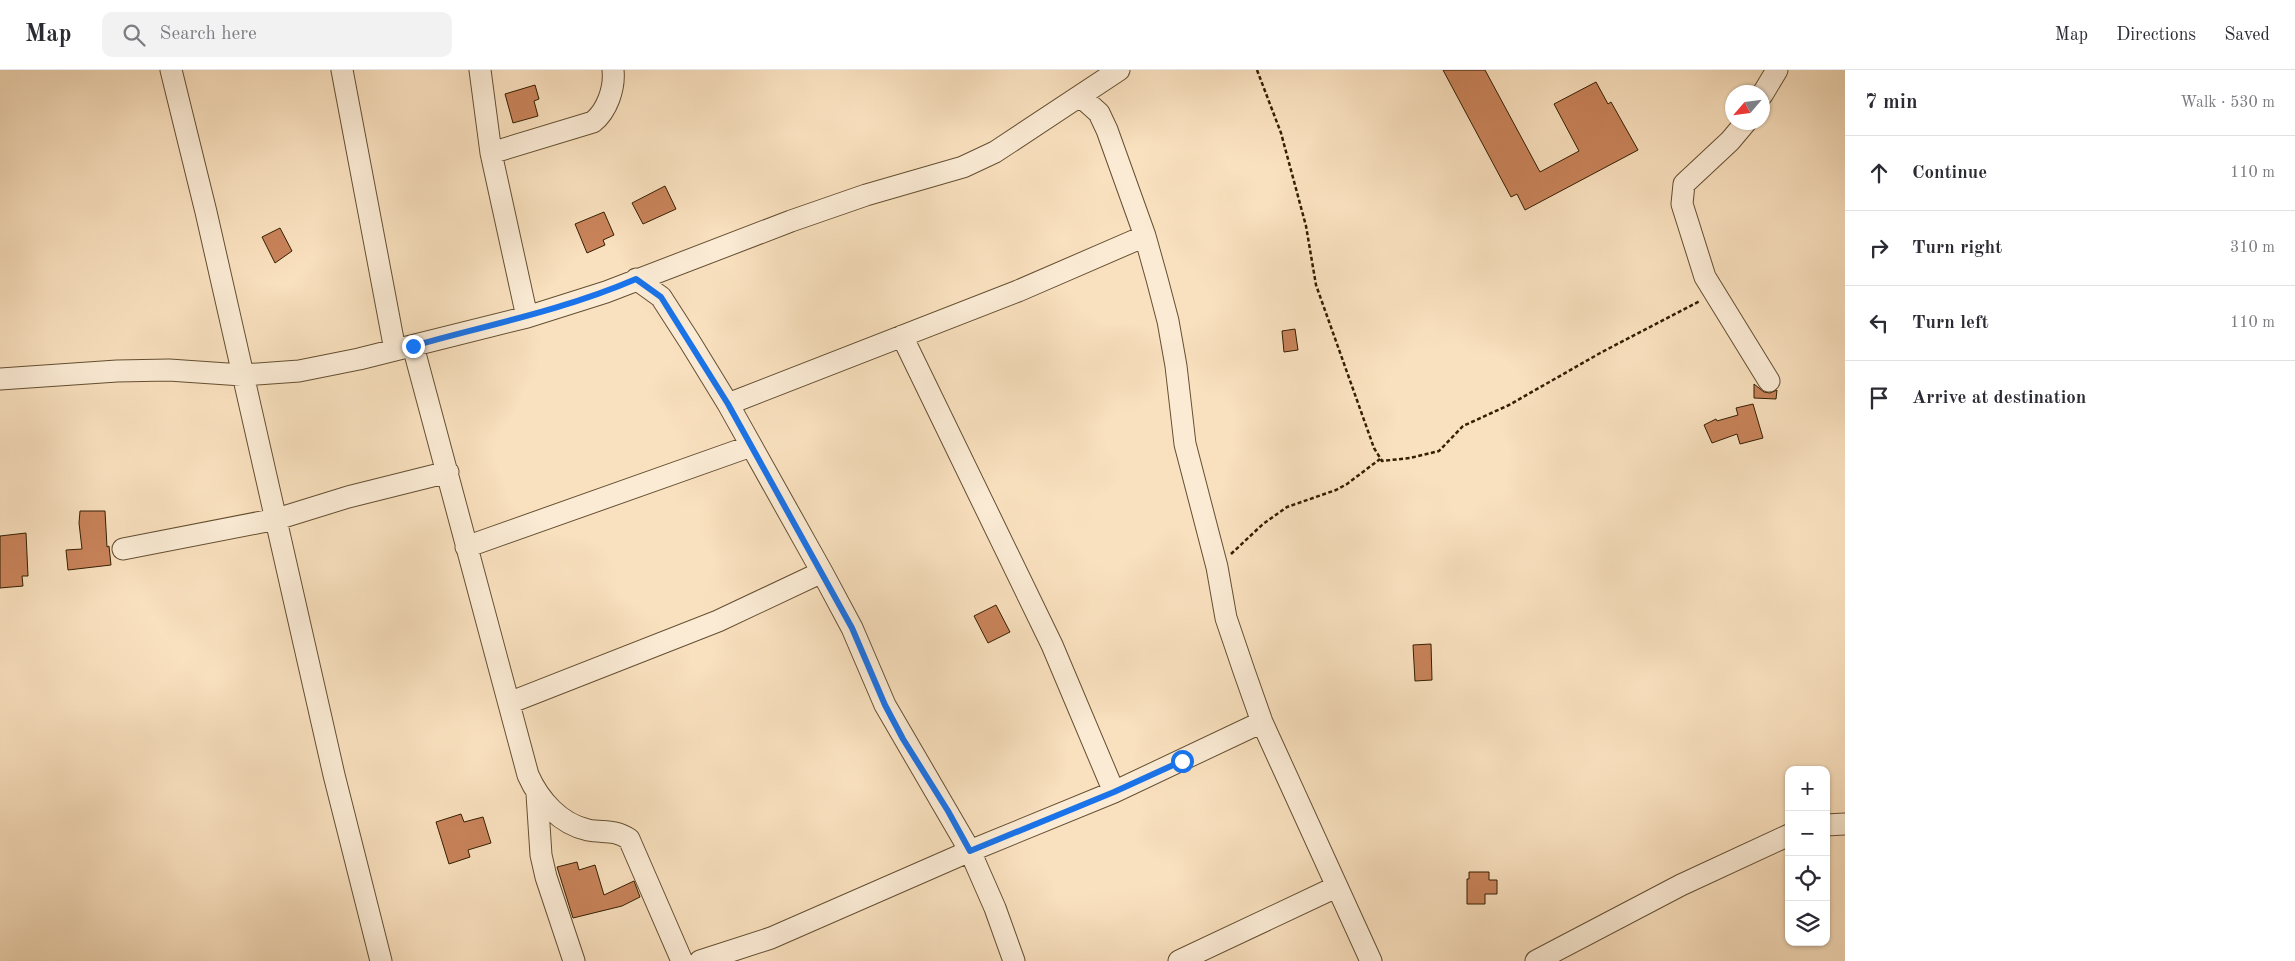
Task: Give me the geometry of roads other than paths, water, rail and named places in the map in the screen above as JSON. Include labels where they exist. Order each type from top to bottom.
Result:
[{"type":"street","points":[[171,70],[206,212],[339,794],[381,961]]},
{"type":"street","points":[[342,70],[404,348],[448,472],[466,546],[528,774],[537,794],[543,862],[574,961]]},
{"type":"street","points":[[480,70],[491,153],[527,317]]},
{"type":"street","points":[[491,153],[593,122],[602,116],[614,82],[613,70]]},
{"type":"street","points":[[0,379],[117,371],[169,370],[242,376],[299,371],[404,348],[527,317],[606,292],[636,279],[857,198],[963,167],[995,152],[1119,70]]},
{"type":"street","points":[[1768,85],[1777,70]]},
{"type":"street","points":[[1080,96],[1099,113],[1107,130],[1144,236],[1168,321],[1176,366],[1185,444],[1217,567],[1226,618],[1262,722],[1371,961]]},
{"type":"street","points":[[1739,130],[1684,184],[1682,204],[1705,277],[1770,381]]},
{"type":"street","points":[[728,404],[1018,292],[1144,236]]},
{"type":"street","points":[[636,279],[661,297],[728,404],[822,572],[852,628],[885,705],[970,851],[995,908],[1014,961]]},
{"type":"street","points":[[902,336],[1052,645],[1114,792]]},
{"type":"street","points":[[466,546],[751,446]]},
{"type":"street","points":[[123,549],[277,519],[348,497],[448,472]]},
{"type":"street","points":[[509,704],[718,621],[822,572]]},
{"type":"street","points":[[700,961],[771,938],[970,851],[1114,792],[1262,722]]},
{"type":"street","points":[[537,794],[559,816],[574,826],[589,830],[619,832],[629,839],[682,961]]},
{"type":"street","points":[[1830,825],[1845,824]]},
{"type":"street","points":[[1536,961],[1681,885],[1785,837]]},
{"type":"street","points":[[1179,961],[1336,887]]}]
